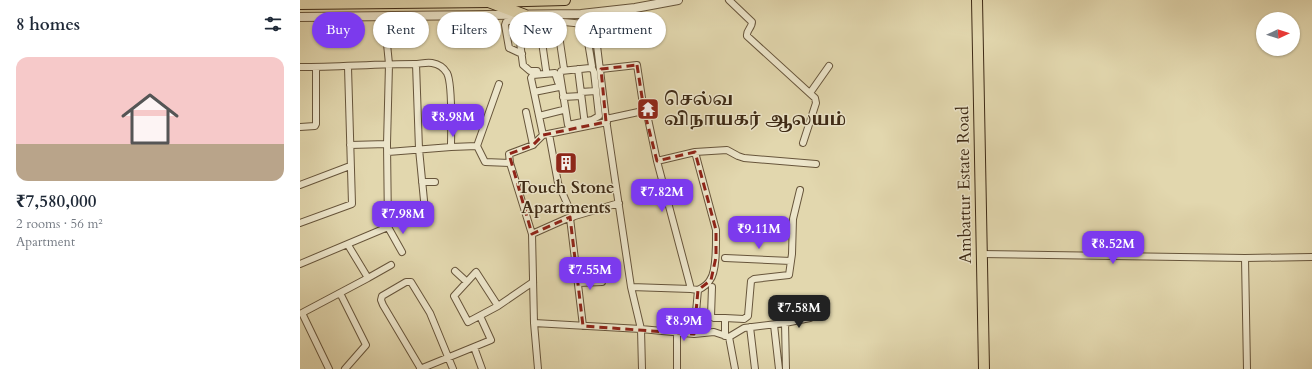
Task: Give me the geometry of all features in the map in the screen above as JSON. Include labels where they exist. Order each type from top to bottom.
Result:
[{"type":"highway","points":[[490,2],[510,12]]},
{"type":"main road","points":[[300,4],[565,0]]},
{"type":"main road","name":"Ambattur Estate Road","points":[[977,0],[983,254],[988,369]]},
{"type":"main road","name":"Ambattur Estate Road","points":[[984,0],[984,369]]},
{"type":"street","points":[[601,12],[635,8],[678,0]]},
{"type":"street","points":[[729,0],[752,22],[747,32],[747,36],[815,98],[816,103],[803,143]]},
{"type":"street","points":[[300,17],[509,17]]},
{"type":"street","points":[[509,21],[505,24],[509,48],[522,54]]},
{"type":"street","points":[[387,48],[389,64],[387,144],[388,227],[402,252]]},
{"type":"street","points":[[522,48],[523,65],[530,71],[592,66],[637,65],[644,111],[647,114],[690,289]]},
{"type":"street","points":[[543,48],[546,70]]},
{"type":"street","points":[[561,48],[564,69]]},
{"type":"street","points":[[589,48],[592,66]]},
{"type":"street","points":[[597,48],[606,121],[631,287],[642,329],[642,369]]},
{"type":"street","points":[[300,67],[434,63],[443,68],[450,80],[451,147]]},
{"type":"street","points":[[416,64],[419,148],[426,221]]},
{"type":"street","points":[[300,223],[352,204],[348,66]]},
{"type":"street","points":[[810,93],[829,66]]},
{"type":"street","points":[[300,127],[312,127],[316,124],[316,67]]},
{"type":"street","points":[[592,68],[596,90],[598,116],[585,124],[568,125],[560,75],[561,71],[578,69],[592,68]]},
{"type":"street","points":[[578,69],[585,124]]},
{"type":"street","points":[[565,128],[559,87],[555,73],[533,74],[531,78],[539,116],[558,183],[572,217],[583,326]]},
{"type":"street","points":[[499,84],[476,146],[485,162],[510,163]]},
{"type":"street","points":[[534,92],[559,87]]},
{"type":"street","points":[[563,97],[596,90]]},
{"type":"street","points":[[539,116],[562,110]]},
{"type":"street","points":[[538,369],[534,323],[532,234],[510,163],[509,154],[533,144],[545,134],[565,128],[606,121],[644,111]]},
{"type":"street","points":[[526,112],[533,144]]},
{"type":"street","points":[[350,145],[387,144]]},
{"type":"street","points":[[388,152],[419,148],[476,146]]},
{"type":"street","points":[[658,161],[695,152],[727,150],[744,158],[816,164]]},
{"type":"street","points":[[631,287],[698,290],[711,280],[716,257],[716,230],[695,152]]},
{"type":"street","points":[[300,185],[350,166]]},
{"type":"street","points":[[422,182],[435,182]]},
{"type":"street","points":[[712,287],[711,316],[714,318],[744,319],[747,318],[752,281],[754,279],[787,276],[790,272],[793,219],[800,190]]},
{"type":"street","points":[[532,234],[572,217],[619,203]]},
{"type":"street","points":[[300,264],[388,227]]},
{"type":"street","points":[[348,245],[368,278]]},
{"type":"street","points":[[983,254],[1246,258],[1312,257]]},
{"type":"street","points":[[725,258],[791,261]]},
{"type":"street","points":[[1246,258],[1247,369]]},
{"type":"street","points":[[329,369],[302,313],[391,265]]},
{"type":"street","points":[[455,271],[467,282]]},
{"type":"street","points":[[498,306],[476,272],[454,296],[468,322],[498,306],[534,282]]},
{"type":"street","points":[[453,369],[449,358],[430,313],[411,282],[406,282],[382,296],[381,300],[383,305],[420,369],[449,358],[474,348],[491,340],[480,316]]},
{"type":"street","points":[[578,283],[602,282]]},
{"type":"street","points":[[694,334],[698,290]]},
{"type":"street","points":[[340,293],[366,345],[345,369]]},
{"type":"street","points":[[725,318],[727,337],[735,369]]},
{"type":"street","points":[[534,323],[642,329],[694,334],[714,332],[727,337],[750,327],[810,318]]},
{"type":"street","points":[[784,323],[786,369]]},
{"type":"street","points":[[774,324],[779,369]]},
{"type":"street","points":[[750,327],[755,369]]},
{"type":"street","points":[[677,332],[677,369]]},
{"type":"street","points":[[474,348],[482,369]]},
{"type":"highlighted area","points":[[637,65],[644,110],[657,161],[695,152],[716,230],[716,257],[711,280],[698,290],[694,334],[583,326],[570,217],[532,234],[509,154],[533,145],[543,135],[606,122],[601,69]]},
{"type":"place","name":"செல்வ விநாயகர் ஆலயம்","points":[[648,109]]},
{"type":"place","name":"Touch Stone Apartments","points":[[566,163]]}]
